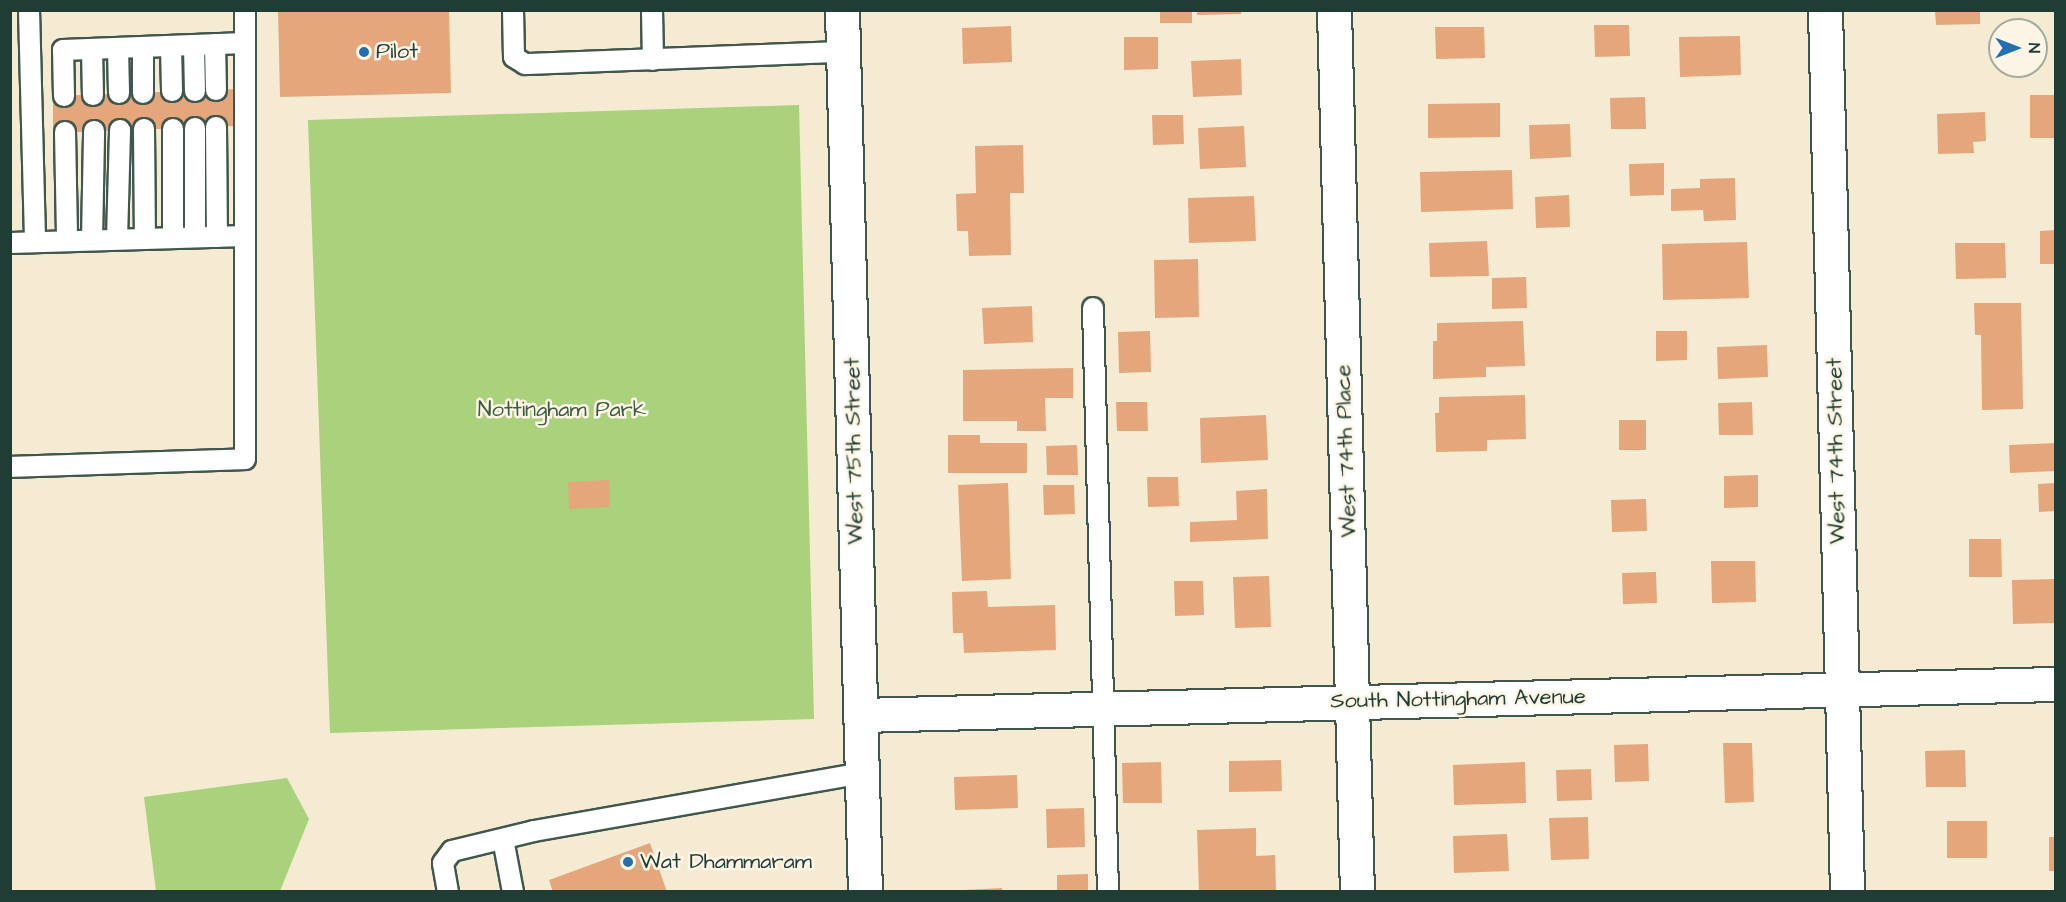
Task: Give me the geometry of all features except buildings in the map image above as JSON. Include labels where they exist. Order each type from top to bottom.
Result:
[{"type":"street","name":"West 75th Street","points":[[842,10],[865,891]]},
{"type":"street","name":"West 74th Place","points":[[1334,10],[1357,891]]},
{"type":"street","name":"West 74th Street","points":[[1825,10],[1847,891]]},
{"type":"street","name":"South Nottingham Avenue","points":[[861,715],[2055,684]]},
{"type":"lane","points":[[29,10],[35,242]]},
{"type":"lane","points":[[10,467],[245,459],[245,10]]},
{"type":"lane","points":[[513,10],[514,57],[525,64],[844,52]]},
{"type":"lane","points":[[652,10],[653,60]]},
{"type":"lane","points":[[64,96],[63,50],[245,43]]},
{"type":"lane","points":[[215,44],[216,90]]},
{"type":"lane","points":[[194,45],[195,91]]},
{"type":"lane","points":[[171,46],[172,91]]},
{"type":"lane","points":[[143,47],[143,93]]},
{"type":"lane","points":[[118,48],[118,93]]},
{"type":"lane","points":[[92,49],[93,94]]},
{"type":"lane","points":[[216,127],[217,237]]},
{"type":"lane","points":[[195,128],[195,237]]},
{"type":"lane","points":[[144,129],[145,238]]},
{"type":"lane","points":[[172,238],[173,129]]},
{"type":"lane","points":[[117,239],[120,130]]},
{"type":"lane","points":[[92,240],[94,131]]},
{"type":"lane","points":[[65,132],[67,241]]},
{"type":"lane","points":[[10,243],[245,236]]},
{"type":"lane","points":[[1093,308],[1108,891]]},
{"type":"lane","points":[[448,891],[443,863],[452,851],[503,839],[862,773]]},
{"type":"lane","points":[[503,839],[513,891]]},
{"type":"green space","name":"Nottingham Park","points":[[799,105],[814,719],[330,733],[308,120]]},
{"type":"green space","points":[[287,778],[309,819],[280,891],[156,891],[144,797]]},
{"type":"place","name":"Pilot","points":[[364,52]]},
{"type":"place","name":"Wat Dhammaram","points":[[628,862]]}]
